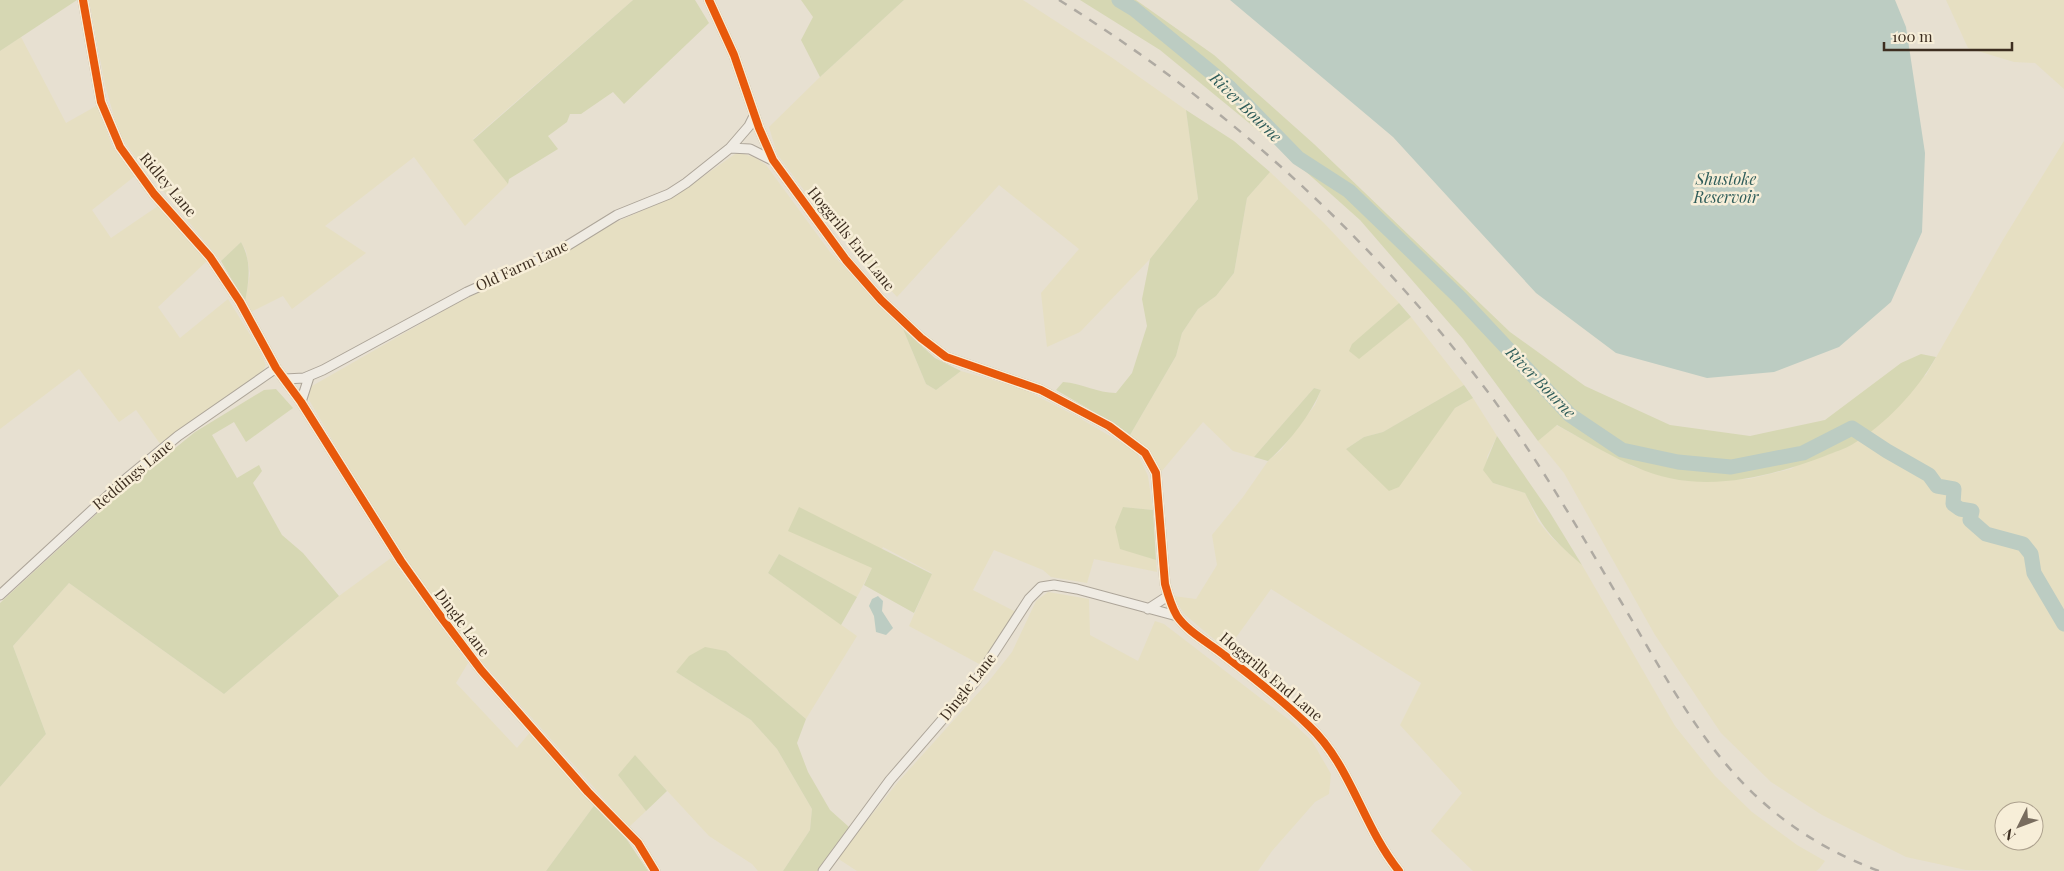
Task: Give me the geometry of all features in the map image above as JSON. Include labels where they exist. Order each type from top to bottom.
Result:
[{"type":"street","name":"Ridley Lane","points":[[83,0],[101,102],[115,138],[141,178],[210,257],[240,302],[276,368]]},
{"type":"street","name":"Hoggrills End Lane","points":[[709,0],[734,55],[754,116],[773,160],[856,273],[906,325],[934,350],[954,361],[1006,376],[1041,390],[1109,426],[1136,444],[1145,453],[1156,473],[1162,552],[1168,596],[1177,616],[1189,628],[1270,691],[1322,738],[1339,765],[1382,849],[1399,871]]},
{"type":"street","name":"Old Farm Lane","points":[[285,379],[308,376],[467,292],[557,252],[617,216],[669,194],[730,148],[749,126],[754,116]]},
{"type":"street","points":[[730,148],[750,149],[773,160]]},
{"type":"street","name":"Dingle Lane","points":[[276,368],[301,402],[413,579],[475,663],[588,792],[638,842],[656,871]]},
{"type":"street","name":"Reddings Lane","points":[[0,595],[127,478],[178,436],[276,368]]},
{"type":"street","points":[[301,402],[308,376]]},
{"type":"street","name":"Dingle Lane","points":[[823,871],[890,780],[980,675],[1037,589],[1045,585],[1064,586],[1177,616]]},
{"type":"street","points":[[1148,609],[1168,596]]},
{"type":"shaded area","points":[[89,0],[633,0],[473,139],[508,184],[465,226],[414,157],[325,226],[366,253],[292,309],[283,296],[251,312],[245,302],[250,273],[246,251],[241,242],[221,261],[139,162],[119,134],[105,85]]},
{"type":"shaded area","points":[[904,0],[1023,0],[1111,57],[1186,110],[1198,199],[1150,259],[1080,332],[1047,347],[1041,293],[1079,249],[999,185],[897,297],[821,213],[777,154],[769,127]]},
{"type":"shaded area","points":[[1946,0],[2064,0],[2064,89],[2035,63],[2014,62],[1968,48]]},
{"type":"shaded area","points":[[21,37],[66,123],[98,105],[112,146],[135,176],[92,210],[111,238],[158,206],[207,261],[158,307],[180,338],[228,299],[259,349],[266,365],[262,373],[161,445],[136,410],[119,422],[79,369],[0,429],[0,51]]},
{"type":"shaded area","points":[[2064,141],[2064,871],[1966,870],[1906,857],[1822,815],[1771,782],[1721,733],[1655,635],[1564,473],[1538,441],[1556,425],[1634,467],[1688,481],[1749,479],[1791,469],[1926,375],[2004,238]]},
{"type":"shaded area","points":[[738,152],[756,158],[766,165],[830,252],[903,329],[926,384],[936,390],[961,371],[1021,388],[1076,416],[1137,452],[1148,476],[1153,510],[1123,507],[1120,548],[1156,560],[1157,572],[1094,559],[1087,583],[1051,577],[1043,570],[994,550],[973,590],[1016,612],[981,665],[909,626],[932,573],[883,547],[857,597],[779,554],[768,573],[857,636],[806,719],[726,651],[676,672],[751,720],[777,749],[812,809],[810,830],[783,871],[758,871],[752,864],[709,836],[635,756],[618,775],[646,811],[629,827],[477,656],[414,572],[362,491],[309,400],[308,394],[312,386],[457,303],[570,248],[612,224],[675,196]]},
{"type":"shaded area","points":[[1270,172],[1324,223],[1399,303],[1353,344],[1359,358],[1411,317],[1464,385],[1383,432],[1364,437],[1346,449],[1412,467],[1455,408],[1473,398],[1497,436],[1487,457],[1493,483],[1525,493],[1538,521],[1551,537],[1582,565],[1675,726],[1715,776],[1752,812],[1797,845],[1825,861],[1819,869],[1816,871],[1473,871],[1431,831],[1462,793],[1400,725],[1421,683],[1271,589],[1227,650],[1184,614],[1173,596],[1196,599],[1217,565],[1212,535],[1243,497],[1268,461],[1281,450],[1315,405],[1321,390],[1314,388],[1254,457],[1233,451],[1203,422],[1161,472],[1150,454],[1130,435],[1176,356],[1182,333],[1198,309],[1216,296],[1234,273],[1247,198]]},
{"type":"shaded area","points":[[391,558],[468,663],[456,683],[517,748],[531,731],[596,803],[546,871],[0,871],[0,787],[46,734],[13,646],[69,583],[224,694],[339,596]]},
{"type":"shaded area","points":[[1048,592],[1089,599],[1090,635],[1138,661],[1155,621],[1164,624],[1293,723],[1312,741],[1331,774],[1329,794],[1315,802],[1272,851],[1258,871],[857,871],[837,858],[898,782],[989,681],[1012,652],[1036,601]]},
{"type":"green space","points":[[0,0],[77,0],[0,51]]},
{"type":"green space","points":[[633,0],[695,0],[709,23],[624,104],[613,92],[581,114],[570,114],[567,122],[548,136],[558,149],[509,179],[508,184],[473,140]]},
{"type":"green space","points":[[801,0],[904,0],[820,77],[801,40],[813,17]]},
{"type":"green space","points":[[1080,0],[1136,0],[1214,55],[1314,144],[1510,332],[1585,386],[1670,425],[1750,436],[1825,420],[1901,363],[1921,354],[1936,357],[1920,382],[1900,406],[1877,427],[1850,446],[1792,467],[1740,480],[1688,481],[1653,474],[1620,460],[1557,425],[1538,441],[1463,339],[1360,220],[1276,145],[1160,50]]},
{"type":"green space","points":[[1186,110],[1234,141],[1270,172],[1247,198],[1234,273],[1216,296],[1198,309],[1182,333],[1176,356],[1130,435],[1115,424],[1056,390],[1063,382],[1116,393],[1132,373],[1147,326],[1142,299],[1150,259],[1198,199]]},
{"type":"green space","points":[[241,242],[248,264],[245,302],[221,261]]},
{"type":"green space","points":[[1399,303],[1411,317],[1359,359],[1349,351],[1352,344]]},
{"type":"green space","points":[[903,329],[935,358],[961,371],[936,390],[926,384]]},
{"type":"green space","points":[[1464,385],[1473,398],[1455,408],[1399,487],[1389,491],[1346,449],[1364,437],[1383,432]]},
{"type":"green space","points":[[1314,388],[1321,390],[1316,400],[1305,419],[1284,446],[1268,461],[1254,457]]},
{"type":"green space","points":[[276,389],[293,408],[246,442],[234,422],[212,435],[237,478],[259,465],[262,471],[253,483],[282,535],[303,553],[339,596],[224,694],[69,583],[13,646],[46,734],[0,787],[0,603],[115,497],[195,432],[264,390]]},
{"type":"green space","points":[[1497,436],[1549,511],[1582,565],[1549,533],[1537,516],[1525,493],[1493,483],[1483,470]]},
{"type":"green space","points":[[799,507],[932,574],[914,613],[864,585],[872,568],[788,531]]},
{"type":"green space","points":[[1123,507],[1153,510],[1156,560],[1120,549],[1115,527]]},
{"type":"green space","points":[[779,554],[857,597],[841,625],[768,573]]},
{"type":"green space","points":[[705,647],[726,651],[806,719],[797,743],[808,772],[830,810],[849,827],[817,871],[783,871],[810,830],[812,809],[777,749],[751,720],[676,672],[689,656]]},
{"type":"green space","points":[[635,755],[667,791],[646,811],[618,775]]},
{"type":"green space","points":[[596,803],[625,837],[648,871],[546,871]]},
{"type":"water","name":"Shustoke Reservoir","points":[[1230,0],[1895,0],[1906,27],[1925,153],[1922,232],[1891,302],[1839,347],[1774,372],[1707,378],[1616,353],[1536,293],[1393,137]]},
{"type":"water","points":[[878,596],[883,601],[882,611],[893,628],[886,635],[876,632],[874,616],[869,606],[872,599]]},
{"type":"waterway","name":"River Bourne","points":[[1119,0],[1134,9],[1229,87],[1298,158],[1349,191],[1460,298],[1570,415],[1622,450],[1678,462],[1731,467],[1803,453],[1852,428],[1929,475],[1937,486],[1954,489],[1953,504],[1960,509],[1972,511],[1970,520],[1986,534],[2023,544],[2031,554],[2034,573],[2064,624]]},
{"type":"railway","points":[[1059,0],[1118,39],[1232,124],[1337,219],[1386,270],[1478,379],[1517,433],[1570,516],[1671,686],[1696,725],[1724,761],[1754,794],[1789,823],[1830,849],[1879,871]]},
{"type":"cycle path","points":[[83,0],[101,102],[120,147],[154,194],[210,257],[240,302],[276,368],[301,402],[401,561],[438,613],[481,670],[588,792],[638,843],[655,871]]},
{"type":"cycle path","points":[[709,0],[734,55],[759,128],[773,160],[846,260],[881,300],[921,338],[946,357],[1041,390],[1109,426],[1145,453],[1156,473],[1165,584],[1177,616],[1193,632],[1278,698],[1309,726],[1323,742],[1336,759],[1376,835],[1399,871]]}]
